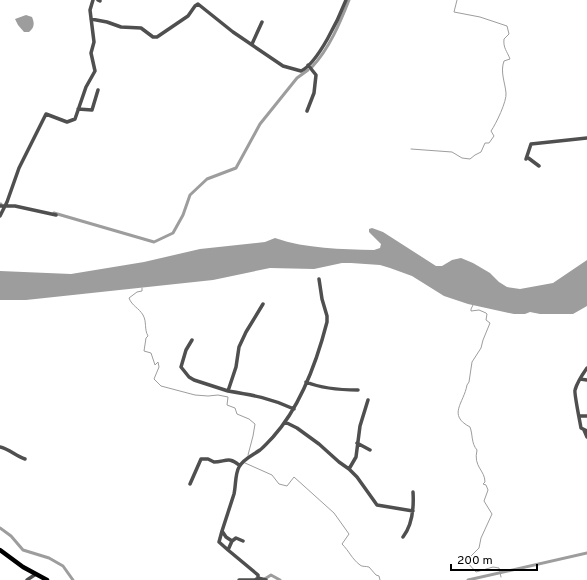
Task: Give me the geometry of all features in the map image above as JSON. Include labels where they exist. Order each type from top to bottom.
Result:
[{"type":"main road","points":[[0,550],[24,567],[47,580]]},
{"type":"street","points":[[0,216],[2,206],[19,168],[46,114],[67,122],[75,119],[86,87],[95,71],[91,53],[94,42],[90,10],[93,0]]},
{"type":"street","points":[[91,19],[107,22],[121,27],[141,28],[153,37],[157,37],[188,16],[196,4],[283,66],[301,71],[316,58],[346,0]]},
{"type":"street","points":[[252,44],[262,22]]},
{"type":"street","points":[[307,111],[314,93],[316,76],[308,65]]},
{"type":"street","points":[[78,109],[92,110],[98,90]]},
{"type":"street","points":[[539,166],[526,158],[531,144],[587,138]]},
{"type":"street","points":[[2,206],[15,206],[56,214]]},
{"type":"street","points":[[258,578],[258,575],[219,542],[234,493],[239,465],[260,450],[273,437],[294,409],[306,382],[310,377],[327,322],[319,279]]},
{"type":"street","points":[[228,391],[236,366],[239,347],[263,304]]},
{"type":"street","points":[[192,340],[186,350],[181,367],[189,377],[228,391],[256,395],[282,403],[294,409]]},
{"type":"street","points":[[587,368],[580,378],[574,392],[581,428],[585,430],[587,437]]},
{"type":"street","points":[[580,378],[587,380]]},
{"type":"street","points":[[306,382],[317,387],[335,390],[358,390]]},
{"type":"street","points":[[349,468],[355,460],[360,426],[368,400]]},
{"type":"street","points":[[579,416],[587,416]]},
{"type":"street","points":[[285,422],[297,428],[319,444],[339,462],[349,468],[377,505],[413,511]]},
{"type":"street","points":[[357,443],[370,450]]},
{"type":"street","points":[[0,447],[5,448],[16,456],[25,459]]},
{"type":"street","points":[[190,484],[202,459],[208,459],[214,462],[234,460],[239,465]]},
{"type":"street","points":[[404,537],[409,529],[413,511],[413,492]]},
{"type":"street","points":[[222,531],[232,540],[236,538],[243,541]]},
{"type":"street","points":[[228,550],[232,540]]},
{"type":"street","points":[[27,580],[36,574]]},
{"type":"street","points":[[239,580],[255,580],[258,578],[266,580]]},
{"type":"shaded area","points":[[26,15],[32,17],[34,22],[32,29],[29,32],[24,32],[15,19]]},
{"type":"shaded area","points":[[372,228],[383,232],[436,266],[442,266],[452,260],[461,258],[490,273],[499,282],[507,287],[520,289],[553,283],[587,260],[587,306],[573,314],[540,314],[530,312],[525,314],[514,314],[468,304],[444,296],[412,276],[390,268],[380,265],[351,263],[342,263],[314,269],[270,268],[213,280],[26,300],[0,300],[0,271],[71,274],[144,262],[200,249],[265,242],[275,238],[287,242],[312,246],[337,249],[374,250],[380,248],[381,244],[369,232],[369,229]]},
{"type":"waterway","points":[[312,67],[329,44],[349,0]]},
{"type":"waterway","points":[[411,149],[452,152],[462,158],[470,159],[481,152],[485,143],[489,143],[494,136],[491,131],[505,101],[506,93],[503,65],[504,61],[510,59],[504,42],[504,39],[509,34],[507,26],[480,17],[454,12],[457,0]]},
{"type":"waterway","points":[[54,213],[154,242],[173,233],[183,215],[190,195],[207,179],[236,168],[260,124],[297,78],[308,70]]},
{"type":"waterway","points":[[142,288],[142,291],[137,292],[129,298],[145,320],[148,336],[146,338],[144,351],[151,353],[155,365],[158,362],[159,367],[154,379],[161,386],[195,395],[218,395],[228,397],[227,405],[235,408],[237,414],[249,419],[255,424],[248,455]]},
{"type":"waterway","points":[[473,305],[471,311],[479,310],[486,313],[486,320],[490,323],[481,348],[472,362],[469,382],[458,413],[459,418],[470,427],[474,445],[477,450],[476,456],[478,464],[485,482],[483,484],[486,485],[488,490],[484,501],[492,514],[481,538],[479,548],[466,561],[476,572],[493,567],[499,568],[501,577]]},
{"type":"waterway","points":[[245,463],[272,475],[279,484],[287,486],[294,477],[334,513],[349,534],[342,544],[357,563],[362,566],[369,567],[376,575],[379,576],[380,580]]},
{"type":"waterway","points":[[0,528],[11,536],[23,550],[49,558],[63,566],[73,580]]},
{"type":"waterway","points":[[468,580],[587,553]]},
{"type":"waterway","points":[[263,580],[271,575],[280,580]]}]
